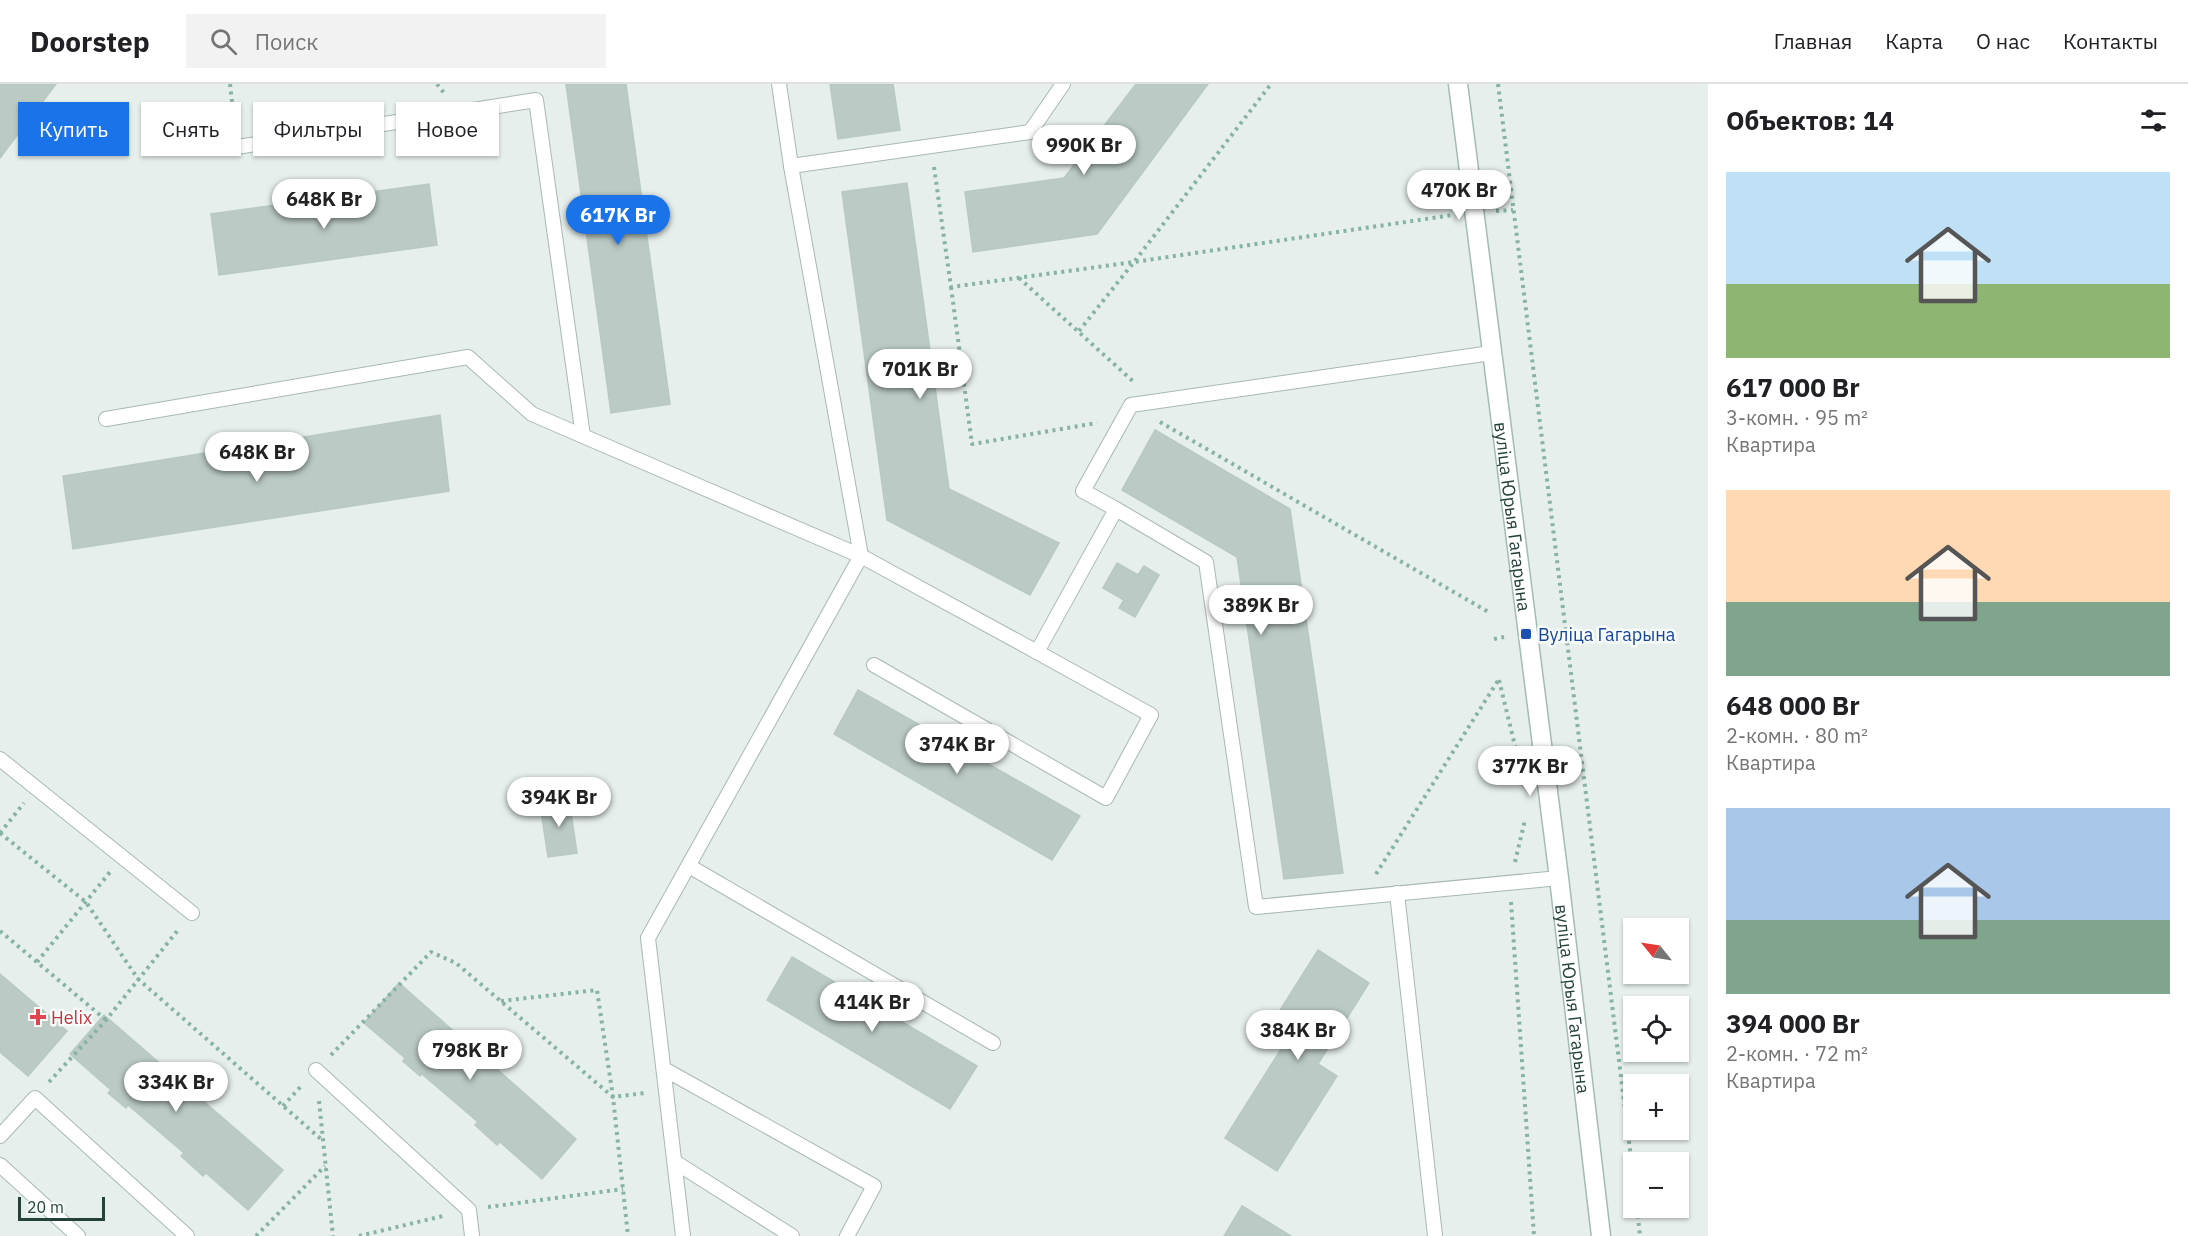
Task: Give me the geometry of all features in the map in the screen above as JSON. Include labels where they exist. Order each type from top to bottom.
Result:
[{"type":"main road","name":"вуліца Юрыя Гагарына","points":[[1458,84],[1476,213],[1491,353],[1601,1236]]},
{"type":"lane","points":[[683,1236],[648,938],[861,556],[791,166],[779,84]]},
{"type":"lane","points":[[791,166],[1030,132],[1063,84]]},
{"type":"lane","points":[[241,146],[536,100],[583,436]]},
{"type":"lane","points":[[1491,353],[1131,405],[1083,491],[1206,562],[1256,908],[1558,878]]},
{"type":"lane","points":[[106,419],[468,357],[532,414],[861,556],[1151,715],[1106,798],[874,665]]},
{"type":"lane","points":[[1037,652],[1116,509]]},
{"type":"lane","points":[[0,759],[192,913]]},
{"type":"lane","points":[[689,866],[993,1043]]},
{"type":"lane","points":[[1397,893],[1435,1236]]},
{"type":"lane","points":[[664,1069],[874,1186],[847,1236]]},
{"type":"lane","points":[[316,1070],[469,1210],[472,1236]]},
{"type":"lane","points":[[0,1136],[35,1098],[188,1236]]},
{"type":"lane","points":[[675,1162],[792,1236]]},
{"type":"lane","points":[[2,1172],[78,1236]]},
{"type":"path","points":[[230,84],[232,102]]},
{"type":"path","points":[[1079,331],[1271,84]]},
{"type":"path","points":[[1498,84],[1630,1152]]},
{"type":"path","points":[[931,146],[972,444],[1123,419]]},
{"type":"path","points":[[951,287],[1438,217]]},
{"type":"path","points":[[1019,278],[1156,402]]},
{"type":"path","points":[[1131,405],[1490,613]]},
{"type":"path","points":[[1361,897],[1498,679]]},
{"type":"path","points":[[36,788],[0,833],[86,902],[138,979],[322,1140]]},
{"type":"path","points":[[1524,812],[1525,823],[1510,883],[1534,1236]]},
{"type":"path","points":[[37,962],[122,857]]},
{"type":"path","points":[[35,1098],[106,1020],[192,913]]},
{"type":"path","points":[[0,931],[106,1020]]},
{"type":"path","points":[[283,1106],[431,952],[456,963],[613,1097],[667,1090]]},
{"type":"path","points":[[500,1001],[597,990],[613,1097],[628,1236]]},
{"type":"path","points":[[316,1070],[333,1236]]},
{"type":"path","points":[[256,1236],[325,1165]]},
{"type":"path","points":[[1638,1218],[1640,1236]]},
{"type":"building","points":[[0,84],[56,84],[42,102],[18,102],[18,134],[0,158]]},
{"type":"building","points":[[566,84],[626,84],[670,404],[611,413]]},
{"type":"building","points":[[830,84],[893,84],[900,130],[838,139]]},
{"type":"building","points":[[1136,84],[1208,84],[1097,234],[973,252],[965,192],[1064,178]]},
{"type":"building","points":[[907,183],[949,489],[1059,543],[1030,595],[887,520],[842,192]]},
{"type":"building","points":[[429,184],[437,245],[219,275],[211,214]]},
{"type":"building","points":[[440,415],[449,491],[73,549],[63,476]]},
{"type":"building","points":[[1155,430],[1290,509],[1343,873],[1284,879],[1237,557],[1122,490]]},
{"type":"building","points":[[1117,563],[1138,575],[1144,566],[1159,575],[1135,617],[1119,608],[1124,600],[1103,588]]},
{"type":"building","points":[[858,690],[1080,816],[1052,860],[834,734]]},
{"type":"building","points":[[569,799],[577,853],[548,857],[540,804]]},
{"type":"building","points":[[1318,950],[1369,983],[1318,1064],[1337,1076],[1277,1171],[1225,1138],[1283,1046],[1265,1034]]},
{"type":"building","points":[[792,957],[977,1066],[950,1109],[767,1000]]},
{"type":"building","points":[[0,974],[67,1031],[28,1076],[0,1052]]},
{"type":"building","points":[[399,983],[576,1139],[542,1179],[500,1142],[497,1145],[475,1125],[478,1122],[422,1074],[420,1076],[403,1061],[405,1058],[364,1023]]},
{"type":"building","points":[[104,1015],[283,1170],[248,1210],[206,1173],[203,1176],[181,1156],[184,1153],[128,1105],[126,1108],[108,1093],[111,1090],[70,1054]]},
{"type":"building","points":[[1242,1206],[1291,1236],[1224,1236]]},
{"type":"place","name":"Вуліца Гагарына","points":[[1526,634]]},
{"type":"place","name":"Helix","points":[[38,1017]]}]
